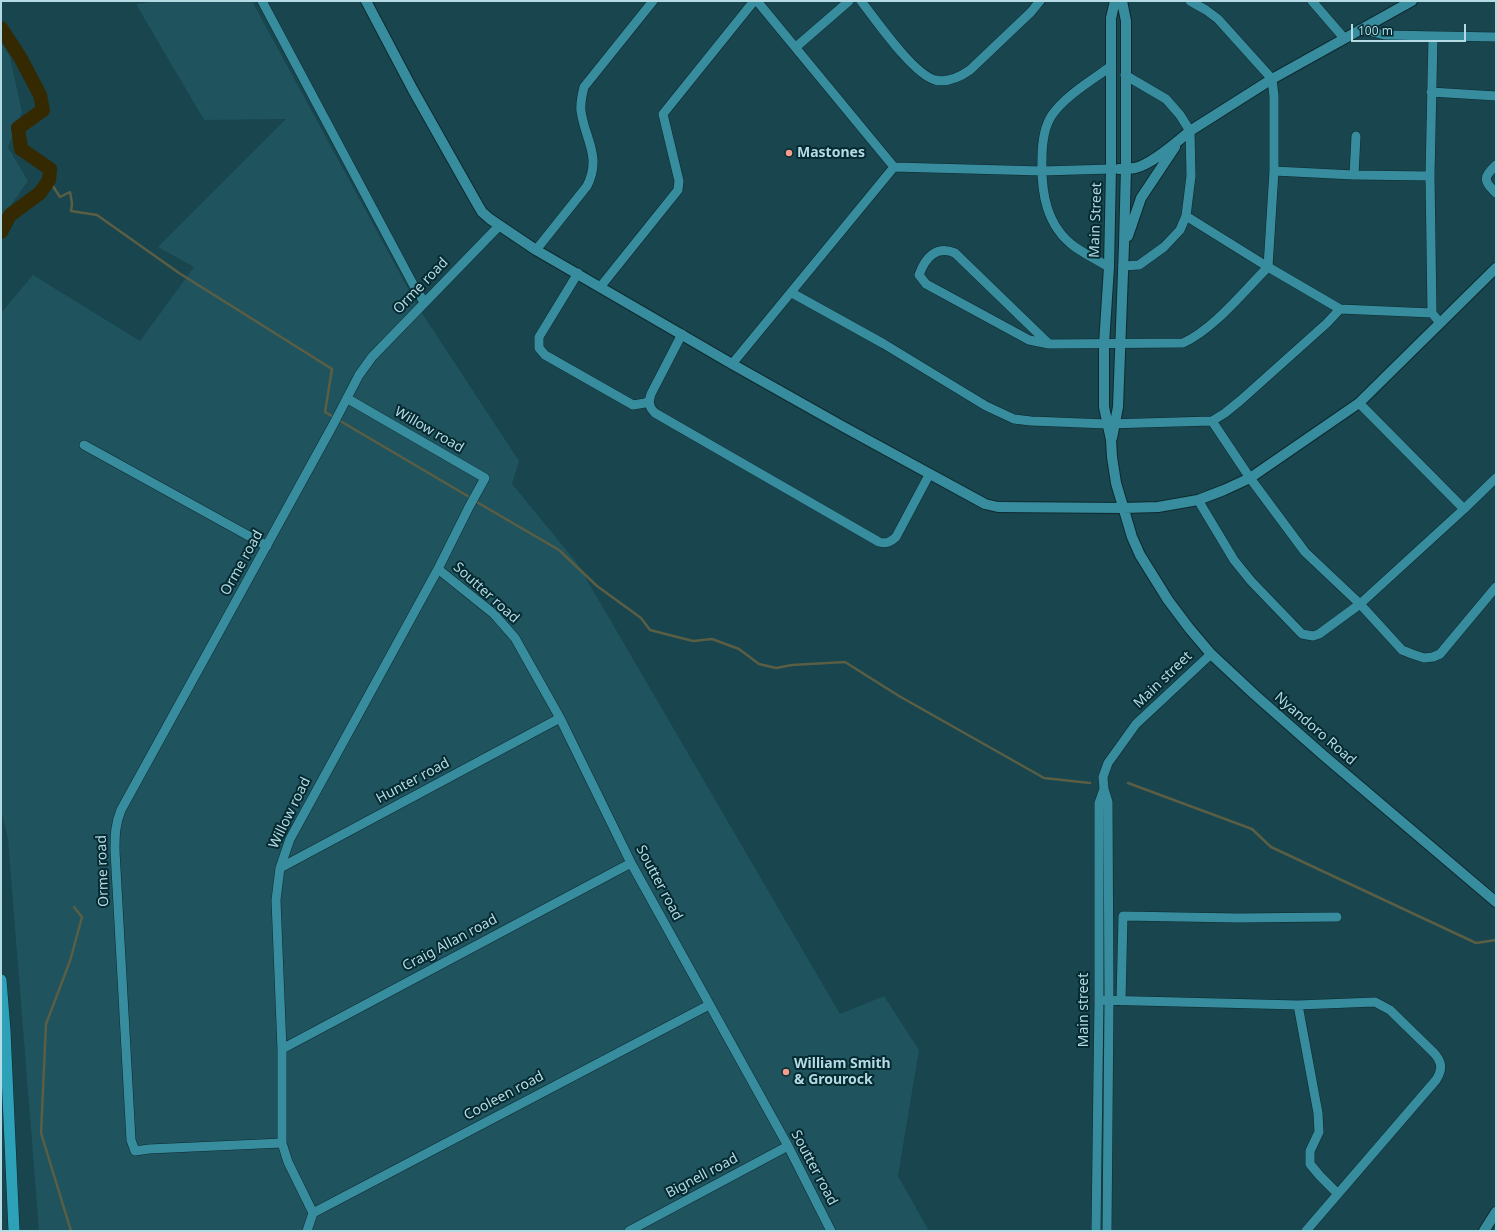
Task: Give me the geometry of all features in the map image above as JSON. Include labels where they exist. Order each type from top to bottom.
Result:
[{"type":"highway","points":[[1,980],[14,1231]]},
{"type":"street","points":[[262,1],[414,286],[424,302]]},
{"type":"street","points":[[366,1],[413,90],[482,212],[499,226],[536,250],[601,286],[732,364],[929,475],[985,504],[998,507],[1158,507],[1198,500],[1250,478],[1359,403],[1496,268]]},
{"type":"street","points":[[536,250],[587,186],[592,176],[594,157],[581,111],[581,100],[584,87],[653,1]]},
{"type":"street","points":[[601,286],[678,190],[679,181],[663,114],[755,1],[796,47],[894,166],[1042,171],[1135,168],[1148,163],[1178,142],[1190,131],[1272,79],[1412,1]]},
{"type":"street","points":[[796,47],[849,1]]},
{"type":"street","points":[[861,1],[918,71],[935,80],[949,80],[961,77],[970,70],[1031,12],[1040,1]]},
{"type":"street","name":"Main Street","points":[[1111,423],[1104,407],[1104,344],[1111,169],[1111,18],[1115,1]]},
{"type":"street","name":"Main Street","points":[[1122,1],[1126,21],[1126,168],[1118,407],[1111,423],[1111,440],[1116,483],[1132,537],[1140,555]]},
{"type":"street","points":[[1049,344],[954,253],[938,250],[932,254],[922,266],[919,275],[926,284],[1029,340],[1049,344],[1183,343],[1207,330],[1268,267],[1274,171],[1274,96],[1272,79],[1218,19],[1190,1]]},
{"type":"street","points":[[1312,1],[1344,38]]},
{"type":"street","points":[[1361,29],[1384,35],[1496,37]]},
{"type":"street","points":[[1433,36],[1430,176],[1432,313],[1440,323]]},
{"type":"street","points":[[1108,267],[1074,246],[1057,228],[1050,217],[1046,203],[1042,171],[1042,147],[1051,116],[1062,104],[1083,86],[1110,67]]},
{"type":"street","points":[[1122,266],[1139,264],[1164,247],[1180,230],[1186,216],[1191,176],[1190,131],[1180,115],[1166,99],[1126,75]]},
{"type":"street","points":[[1431,92],[1496,96]]},
{"type":"street","points":[[1354,176],[1356,136]]},
{"type":"street","points":[[1124,245],[1141,198],[1178,142]]},
{"type":"street","points":[[1496,164],[1488,172],[1486,178],[1487,184],[1496,193]]},
{"type":"street","points":[[732,364],[792,293],[894,166]]},
{"type":"street","points":[[1274,171],[1354,176],[1430,176]]},
{"type":"street","points":[[1186,216],[1268,267],[1340,309],[1432,313]]},
{"type":"street","name":"Orme road","points":[[282,1143],[149,1149],[135,1151],[131,1140],[115,840],[116,823],[121,810],[334,425],[360,375],[372,357],[499,226]]},
{"type":"street","points":[[578,273],[539,336],[539,348],[545,355],[633,405],[649,401]]},
{"type":"street","points":[[792,293],[884,344],[986,406],[1014,419],[1031,421],[1111,423],[1212,421],[1241,400],[1327,323],[1340,309]]},
{"type":"street","points":[[682,334],[651,394],[649,401],[650,408],[655,414],[879,542],[885,544],[891,542],[896,537],[929,475]]},
{"type":"street","name":"Willow road","points":[[313,1213],[288,1162],[282,1143],[282,1049],[276,900],[280,868],[290,839],[438,569],[485,478],[348,399]]},
{"type":"street","points":[[1359,403],[1464,509]]},
{"type":"street","points":[[1212,421],[1250,478],[1301,548],[1360,604],[1402,650],[1424,658],[1433,657],[1440,654],[1496,587]]},
{"type":"street","points":[[84,445],[267,546]]},
{"type":"street","points":[[1198,500],[1234,560],[1251,581],[1302,634],[1313,636],[1319,634],[1360,604],[1496,478]]},
{"type":"street","name":"Nyandoro Road","points":[[1140,555],[1168,600],[1211,654],[1318,751],[1496,902]]},
{"type":"street","name":"Soutter road","points":[[438,569],[479,601],[506,626],[515,638],[560,718],[632,863],[788,1146],[831,1231]]},
{"type":"street","name":"Main street","points":[[1107,1231],[1108,802],[1104,789],[1104,777],[1108,763],[1136,724],[1211,654]]},
{"type":"street","name":"Hunter road","points":[[280,868],[560,718]]},
{"type":"street","name":"Main street","points":[[1096,1231],[1099,1000],[1099,803],[1104,789]]},
{"type":"street","name":"Craig Allan road","points":[[282,1049],[632,863]]},
{"type":"street","points":[[1121,1001],[1123,916],[1238,918],[1337,917]]},
{"type":"street","points":[[1099,1000],[1298,1005],[1375,1002],[1390,1010],[1434,1053],[1441,1064],[1440,1074],[1436,1080],[1306,1231]]},
{"type":"street","name":"Cooleen road","points":[[313,1213],[709,1005]]},
{"type":"street","points":[[1298,1005],[1318,1113],[1319,1132],[1310,1151],[1310,1164],[1338,1194]]},
{"type":"street","name":"Bignell road","points":[[629,1231],[788,1146]]},
{"type":"street","points":[[1484,1231],[1496,1212]]},
{"type":"street","points":[[306,1231],[313,1213]]},
{"type":"shaded area","points":[[159,1],[252,1],[418,307],[519,461],[512,484],[577,563],[840,1014],[884,996],[919,1050],[898,1176],[929,1231],[39,1231],[8,839],[1,810],[1,313],[33,275],[140,341],[194,267],[158,247],[286,119],[204,120],[136,4]]},
{"type":"shaded area","points":[[1,42],[10,57],[22,112],[8,147],[28,181],[1,219]]},
{"type":"waterway","points":[[1,28],[20,57],[40,95],[43,110],[18,128],[21,149],[50,169],[49,180],[40,193],[10,215],[1,232]]},
{"type":"waterway","points":[[49,180],[60,197],[70,192],[72,203],[71,211],[97,215],[179,273],[332,369],[325,412],[471,498]]},
{"type":"waterway","points":[[475,501],[559,550],[597,586],[641,618],[650,630],[693,641],[712,639],[739,649],[759,664],[776,668],[792,665],[845,662],[899,696],[1044,778],[1090,783]]},
{"type":"waterway","points":[[1128,783],[1252,829],[1271,847],[1476,943],[1496,940]]},
{"type":"waterway","points":[[71,1231],[41,1133],[46,1024],[70,961],[82,917],[74,907]]},
{"type":"place","name":"Mastones","points":[[789,153]]},
{"type":"place","name":"William Smith & Grourock","points":[[786,1072]]}]
